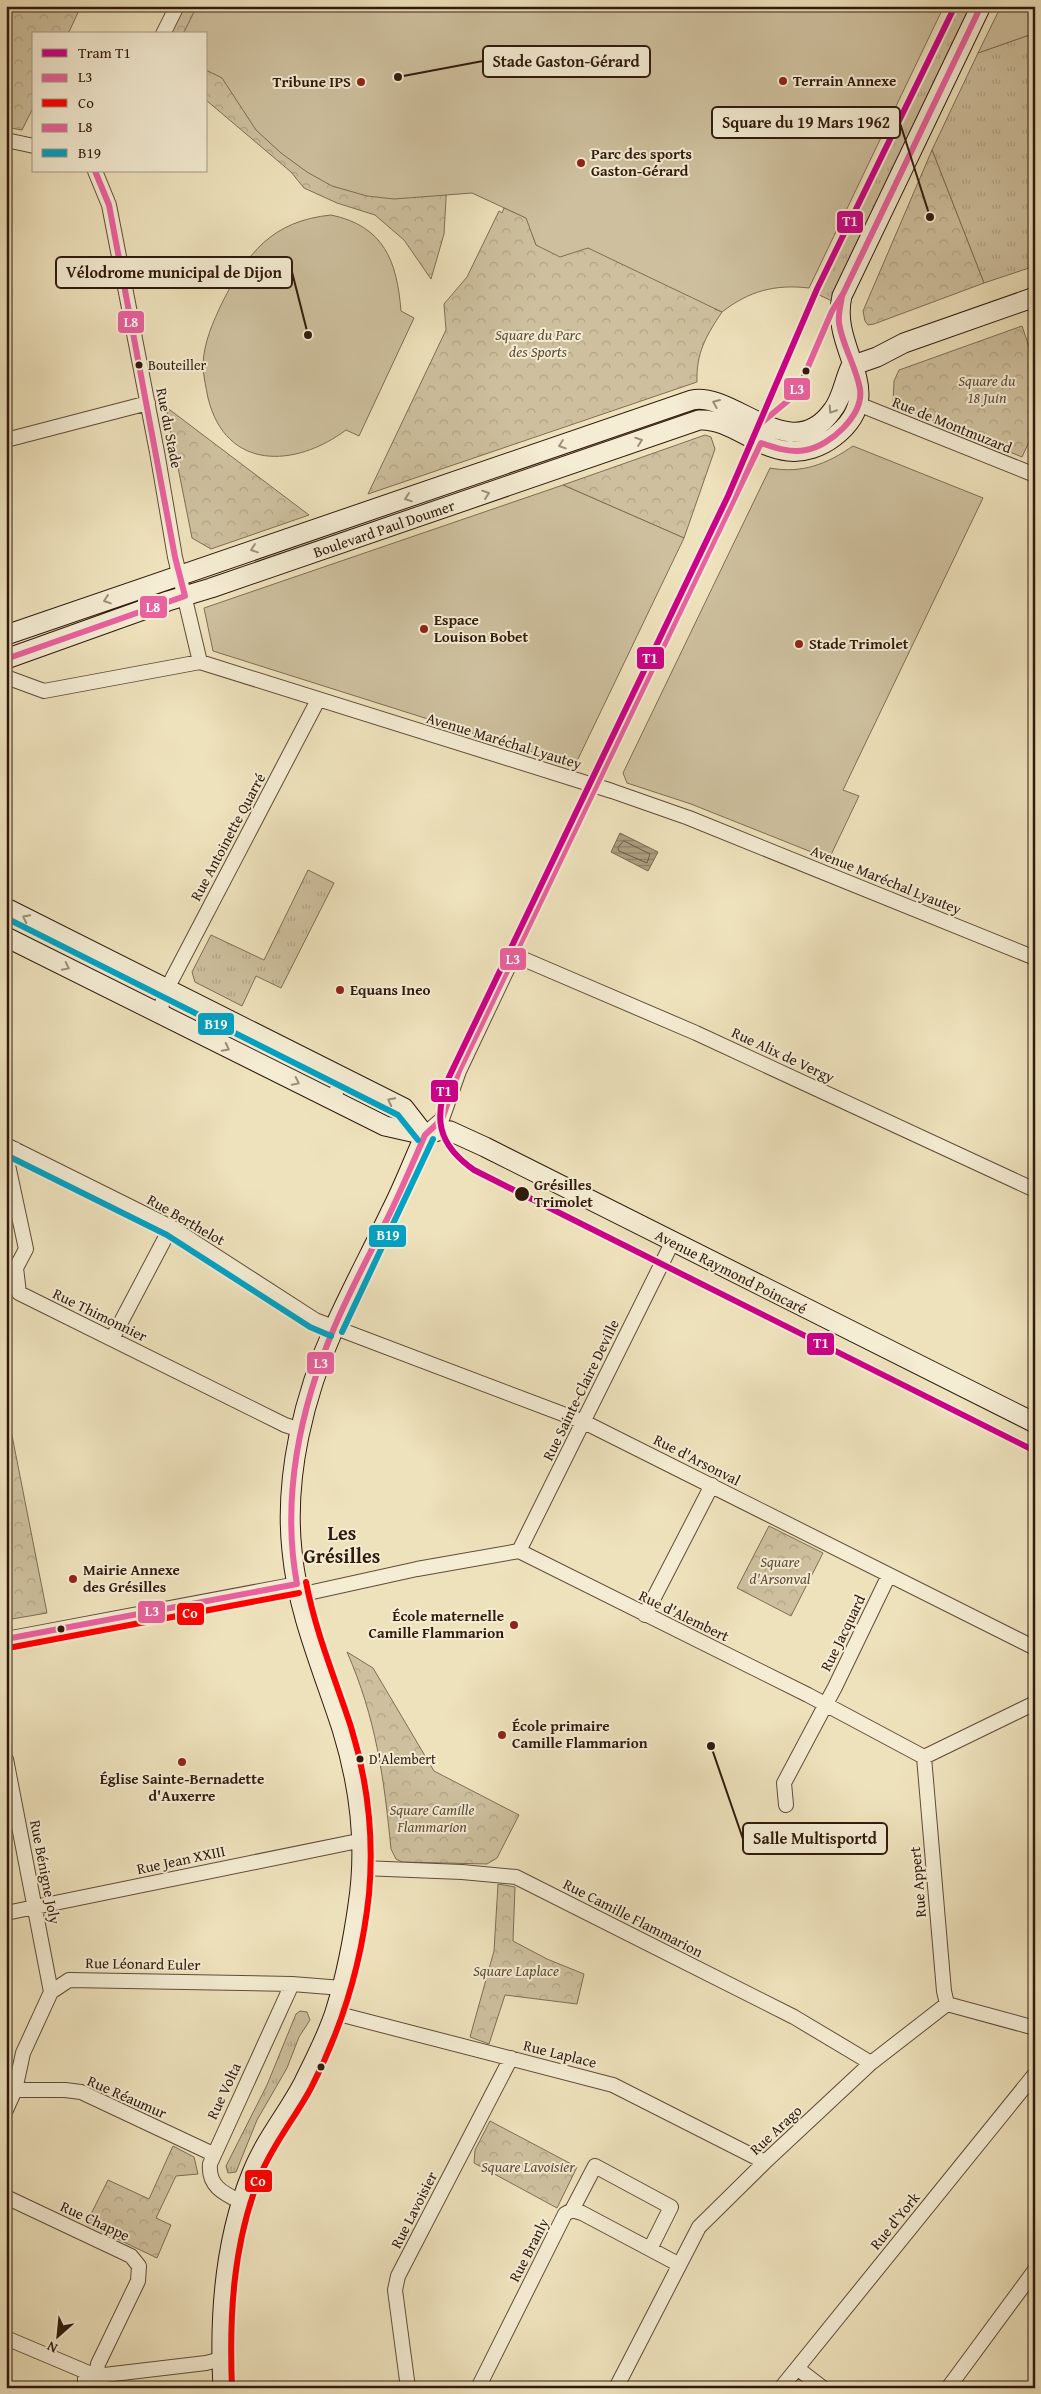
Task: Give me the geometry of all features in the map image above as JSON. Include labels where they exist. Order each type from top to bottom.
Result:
[{"type":"main road","points":[[858,404],[860,390],[839,322],[842,296],[981,6]]},
{"type":"main road","points":[[850,359],[877,357],[904,343],[1035,297]]},
{"type":"main road","name":"Boulevard Paul Doumer","points":[[6,635],[692,400],[708,400],[775,430],[794,431],[813,427],[821,423],[834,410],[850,359]]},
{"type":"main road","name":"Boulevard Paul Doumer","points":[[6,659],[699,420],[716,422],[760,443],[787,451],[818,447],[829,441],[846,426],[858,404]]},
{"type":"main road","points":[[6,908],[404,1108],[425,1134],[392,1211],[334,1328],[310,1395],[301,1430],[290,1505],[292,1551],[308,1634],[342,1731],[357,1794],[362,1840],[362,1868],[358,1908],[335,2013],[303,2084],[263,2147],[242,2202],[225,2279],[221,2314],[223,2388]]},
{"type":"main road","name":"Avenue Raymond Poincaré","points":[[6,937],[386,1126],[425,1134],[441,1130],[450,1131],[1035,1423]]},
{"type":"street","points":[[164,32],[177,6]]},
{"type":"street","points":[[6,140],[32,146]]},
{"type":"street","name":"Rue du Stade","points":[[95,172],[110,205],[179,576],[200,662]]},
{"type":"street","points":[[6,440],[148,404]]},
{"type":"street","name":"Rue de Montmuzard","points":[[858,404],[1035,475]]},
{"type":"street","name":"Avenue Maréchal Lyautey","points":[[6,677],[44,691],[200,662],[575,779],[689,818],[1035,958]]},
{"type":"street","name":"Rue Antoinette Quarré","points":[[167,990],[318,700]]},
{"type":"street","name":"Rue Alix de Vergy","points":[[425,1134],[442,1118],[458,1072],[514,955],[696,1033],[1035,1190]]},
{"type":"street","points":[[161,1014],[162,1003],[167,990]]},
{"type":"street","points":[[332,1099],[339,1086],[339,1076]]},
{"type":"street","name":"Rue Berthelot","points":[[11,1147],[171,1228],[315,1320],[334,1328]]},
{"type":"street","name":"Rue Thimonnier","points":[[11,1147],[8,1166],[26,1249],[16,1268],[19,1293],[301,1430]]},
{"type":"street","points":[[112,1339],[171,1228]]},
{"type":"street","name":"Rue Sainte-Claire Deville","points":[[519,1551],[672,1243]]},
{"type":"street","name":"Rue d'Arsonval","points":[[334,1328],[584,1422],[1035,1648]]},
{"type":"street","points":[[645,1615],[712,1485]]},
{"type":"street","points":[[6,1639],[519,1551]]},
{"type":"street","name":"Rue d'Alembert","points":[[519,1551],[824,1704],[924,1757]]},
{"type":"street","name":"Rue Jacquard","points":[[786,1805],[784,1783],[835,1686],[889,1575]]},
{"type":"street","points":[[924,1757],[1035,1703]]},
{"type":"street","name":"Rue Appert","points":[[924,1757],[944,1991],[947,2004]]},
{"type":"street","name":"Rue Bénigne Joly","points":[[6,1759],[51,1992]]},
{"type":"street","name":"Rue Jean XXIII","points":[[6,1913],[362,1840]]},
{"type":"street","name":"Rue Camille Flammarion","points":[[362,1868],[462,1872],[516,1877],[794,2017],[871,2063]]},
{"type":"street","name":"Rue Léonard Euler","points":[[51,1992],[61,1984],[78,1979],[292,1984],[342,1988]]},
{"type":"street","name":"Rue Volta","points":[[242,2202],[217,2187],[210,2180],[210,2164],[292,1984]]},
{"type":"street","points":[[6,2110],[10,2089],[23,2054],[51,1992]]},
{"type":"street","points":[[947,2004],[1035,2028]]},
{"type":"street","name":"Rue Arago","points":[[616,2388],[678,2264],[699,2227],[764,2162],[871,2063],[947,2004]]},
{"type":"street","name":"Rue Laplace","points":[[335,2013],[613,2085],[764,2162]]},
{"type":"street","name":"Rue Lavoisier","points":[[408,2388],[394,2290],[398,2276],[511,2058]]},
{"type":"street","name":"Rue d'York","points":[[781,2388],[1035,2074]]},
{"type":"street","name":"Rue Réaumur","points":[[10,2089],[81,2092],[213,2154]]},
{"type":"street","name":"Rue Branly","points":[[478,2388],[565,2214],[572,2210],[595,2166],[671,2207],[650,2249]]},
{"type":"street","name":"Rue Chappe","points":[[6,2197],[131,2256],[140,2266],[138,2281],[98,2364],[91,2374]]},
{"type":"street","points":[[572,2210],[582,2213],[678,2264]]},
{"type":"street","points":[[948,2388],[1035,2270]]},
{"type":"street","points":[[6,2338],[91,2374],[206,2363],[221,2359]]},
{"type":"street","points":[[797,2368],[823,2388]]},
{"type":"street","points":[[85,2388],[91,2374]]},
{"type":"green space","points":[[6,6],[81,6],[69,32],[32,32],[32,110],[22,130],[6,127]]},
{"type":"green space","points":[[185,6],[212,6],[447,181],[444,234],[431,279],[404,240],[375,215],[337,203],[304,188],[291,172],[208,102],[208,32],[171,32]]},
{"type":"green space","name":"Parc des sports Gaston-Gérard","points":[[197,6],[944,6],[809,288],[774,288],[752,294],[722,312],[588,248],[560,257],[536,245],[526,218],[472,193],[394,199],[367,196],[332,186],[307,172],[281,153],[256,130],[222,78],[208,71],[208,32],[184,32]]},
{"type":"green space","points":[[951,6],[974,6],[832,301],[813,292]]},
{"type":"green space","points":[[1001,6],[1035,6],[1035,33],[978,53]]},
{"type":"green space","points":[[1035,33],[1035,266],[984,283],[932,150],[978,53]]},
{"type":"green space","points":[[932,150],[984,283],[868,325],[863,311]]},
{"type":"green space","name":"Square du Parc des Sports","points":[[504,208],[527,218],[536,245],[588,248],[791,274],[715,309],[722,312],[711,329],[700,353],[697,382],[368,494],[446,330],[444,304],[467,277],[499,211],[502,213]]},
{"type":"green space","points":[[331,215],[349,220],[364,228],[384,248],[396,276],[401,311],[414,318],[359,436],[346,430],[326,443],[285,456],[265,456],[246,450],[230,439],[217,422],[208,398],[203,364],[210,332],[231,285],[241,269],[264,242],[277,232],[293,224],[310,218]]},
{"type":"green space","name":"Square du 18 Juin","points":[[1022,326],[1035,364],[1035,429],[1022,457],[893,404],[894,381],[899,370]]},
{"type":"green space","points":[[166,407],[309,515],[211,549],[192,538]]},
{"type":"green space","points":[[705,435],[711,437],[715,449],[684,538],[563,485]]},
{"type":"green space","name":"Stade Trimolet","points":[[853,446],[983,498],[843,790],[859,796],[829,859],[691,804],[627,783],[623,773],[770,468],[793,470],[814,466],[834,458]]},
{"type":"green space","name":"Espace Louison Bobet","points":[[563,485],[684,538],[578,759],[567,763],[213,651],[204,608]]},
{"type":"green space","points":[[308,870],[334,883],[281,988],[256,976],[242,1006],[195,982],[192,972],[211,935],[264,960]]},
{"type":"green space","points":[[6,1405],[47,1613],[6,1620]]},
{"type":"green space","name":"Square d'Arsonval","points":[[769,1526],[823,1553],[791,1616],[737,1588]]},
{"type":"green space","name":"Square Camille Flammarion","points":[[347,1652],[373,1668],[434,1771],[519,1815],[497,1858],[487,1864],[402,1862],[396,1859],[391,1849],[382,1773],[372,1725]]},
{"type":"green space","name":"Square Laplace","points":[[498,1884],[515,1887],[513,1941],[547,1959],[584,1974],[577,2004],[505,1995],[489,2044],[470,2037],[494,1951]]},
{"type":"green space","points":[[300,2011],[307,2012],[310,2020],[299,2037],[287,2068],[257,2120],[236,2172],[228,2173],[226,2166],[267,2085],[296,2014]]},
{"type":"green space","name":"Square Lavoisier","points":[[490,2121],[577,2167],[557,2208],[474,2163],[475,2150]]},
{"type":"green space","points":[[173,2146],[194,2157],[198,2174],[176,2176],[156,2218],[171,2225],[157,2258],[86,2224],[108,2180],[149,2199]]},
{"type":"water","points":[[620,833],[658,852],[648,871],[611,852]]},
{"type":"tram line","name":"T1","points":[[955,6],[817,289],[728,496],[449,1077],[441,1105],[440,1118],[446,1140],[452,1150],[474,1170],[1035,1451]]},
{"type":"transit line","name":"L3","points":[[297,1584],[291,1519],[297,1454],[303,1421],[312,1390],[334,1328],[425,1135],[442,1119],[459,1071],[761,443],[794,451],[815,447],[835,436],[844,428],[857,409],[860,389],[839,323],[842,296],[981,6]]},
{"type":"transit line","name":"L8","points":[[6,659],[185,596],[175,557],[109,205],[95,172]]},
{"type":"transit line","name":"L3","points":[[737,476],[760,424],[790,399],[801,383],[832,311],[844,292]]},
{"type":"transit line","name":"B19","points":[[6,918],[398,1115],[418,1140]]},
{"type":"transit line","name":"B19","points":[[342,1332],[433,1139]]},
{"type":"transit line","name":"B19","points":[[6,1155],[167,1235],[310,1327],[331,1336]]},
{"type":"transit line","name":"Co","points":[[232,2388],[232,2307],[238,2254],[251,2201],[265,2164],[311,2088],[332,2042],[356,1969],[369,1894],[370,1831],[362,1768],[351,1727],[315,1620],[306,1582]]},
{"type":"transit line","name":"L3","points":[[6,1639],[297,1584]]},
{"type":"transit line","name":"Co","points":[[8,1648],[299,1593]]},
{"type":"place","name":"Stade Gaston-Gérard","points":[[398,77]]},
{"type":"place","name":"Terrain Annexe","points":[[783,81]]},
{"type":"place","name":"Tribune IPS","points":[[361,82]]},
{"type":"place","name":"Parc des sports Gaston-Gérard","points":[[581,163]]},
{"type":"place","name":"Square du 19 Mars 1962","points":[[930,217]]},
{"type":"place","name":"Vélodrome municipal de Dijon","points":[[308,335]]},
{"type":"place","name":"Bouteiller","points":[[139,365]]},
{"type":"place","name":"Espace Louison Bobet","points":[[424,629]]},
{"type":"place","name":"Stade Trimolet","points":[[799,644]]},
{"type":"place","name":"Equans Ineo","points":[[340,990]]},
{"type":"place","name":"Grésilles Trimolet","points":[[522,1194]]},
{"type":"place","name":"Mairie Annexe des Grésilles","points":[[73,1579]]},
{"type":"place","name":"École maternelle Camille Flammarion","points":[[514,1625]]},
{"type":"place","name":"École primaire Camille Flammarion","points":[[502,1735]]},
{"type":"place","name":"Salle Multisportd","points":[[711,1746]]},
{"type":"place","name":"D'Alembert","points":[[360,1759]]},
{"type":"place","name":"Église Sainte-Bernadette d'Auxerre","points":[[182,1762]]},
{"type":"district","name":"Les Grésilles","points":[[342,1544]]}]
